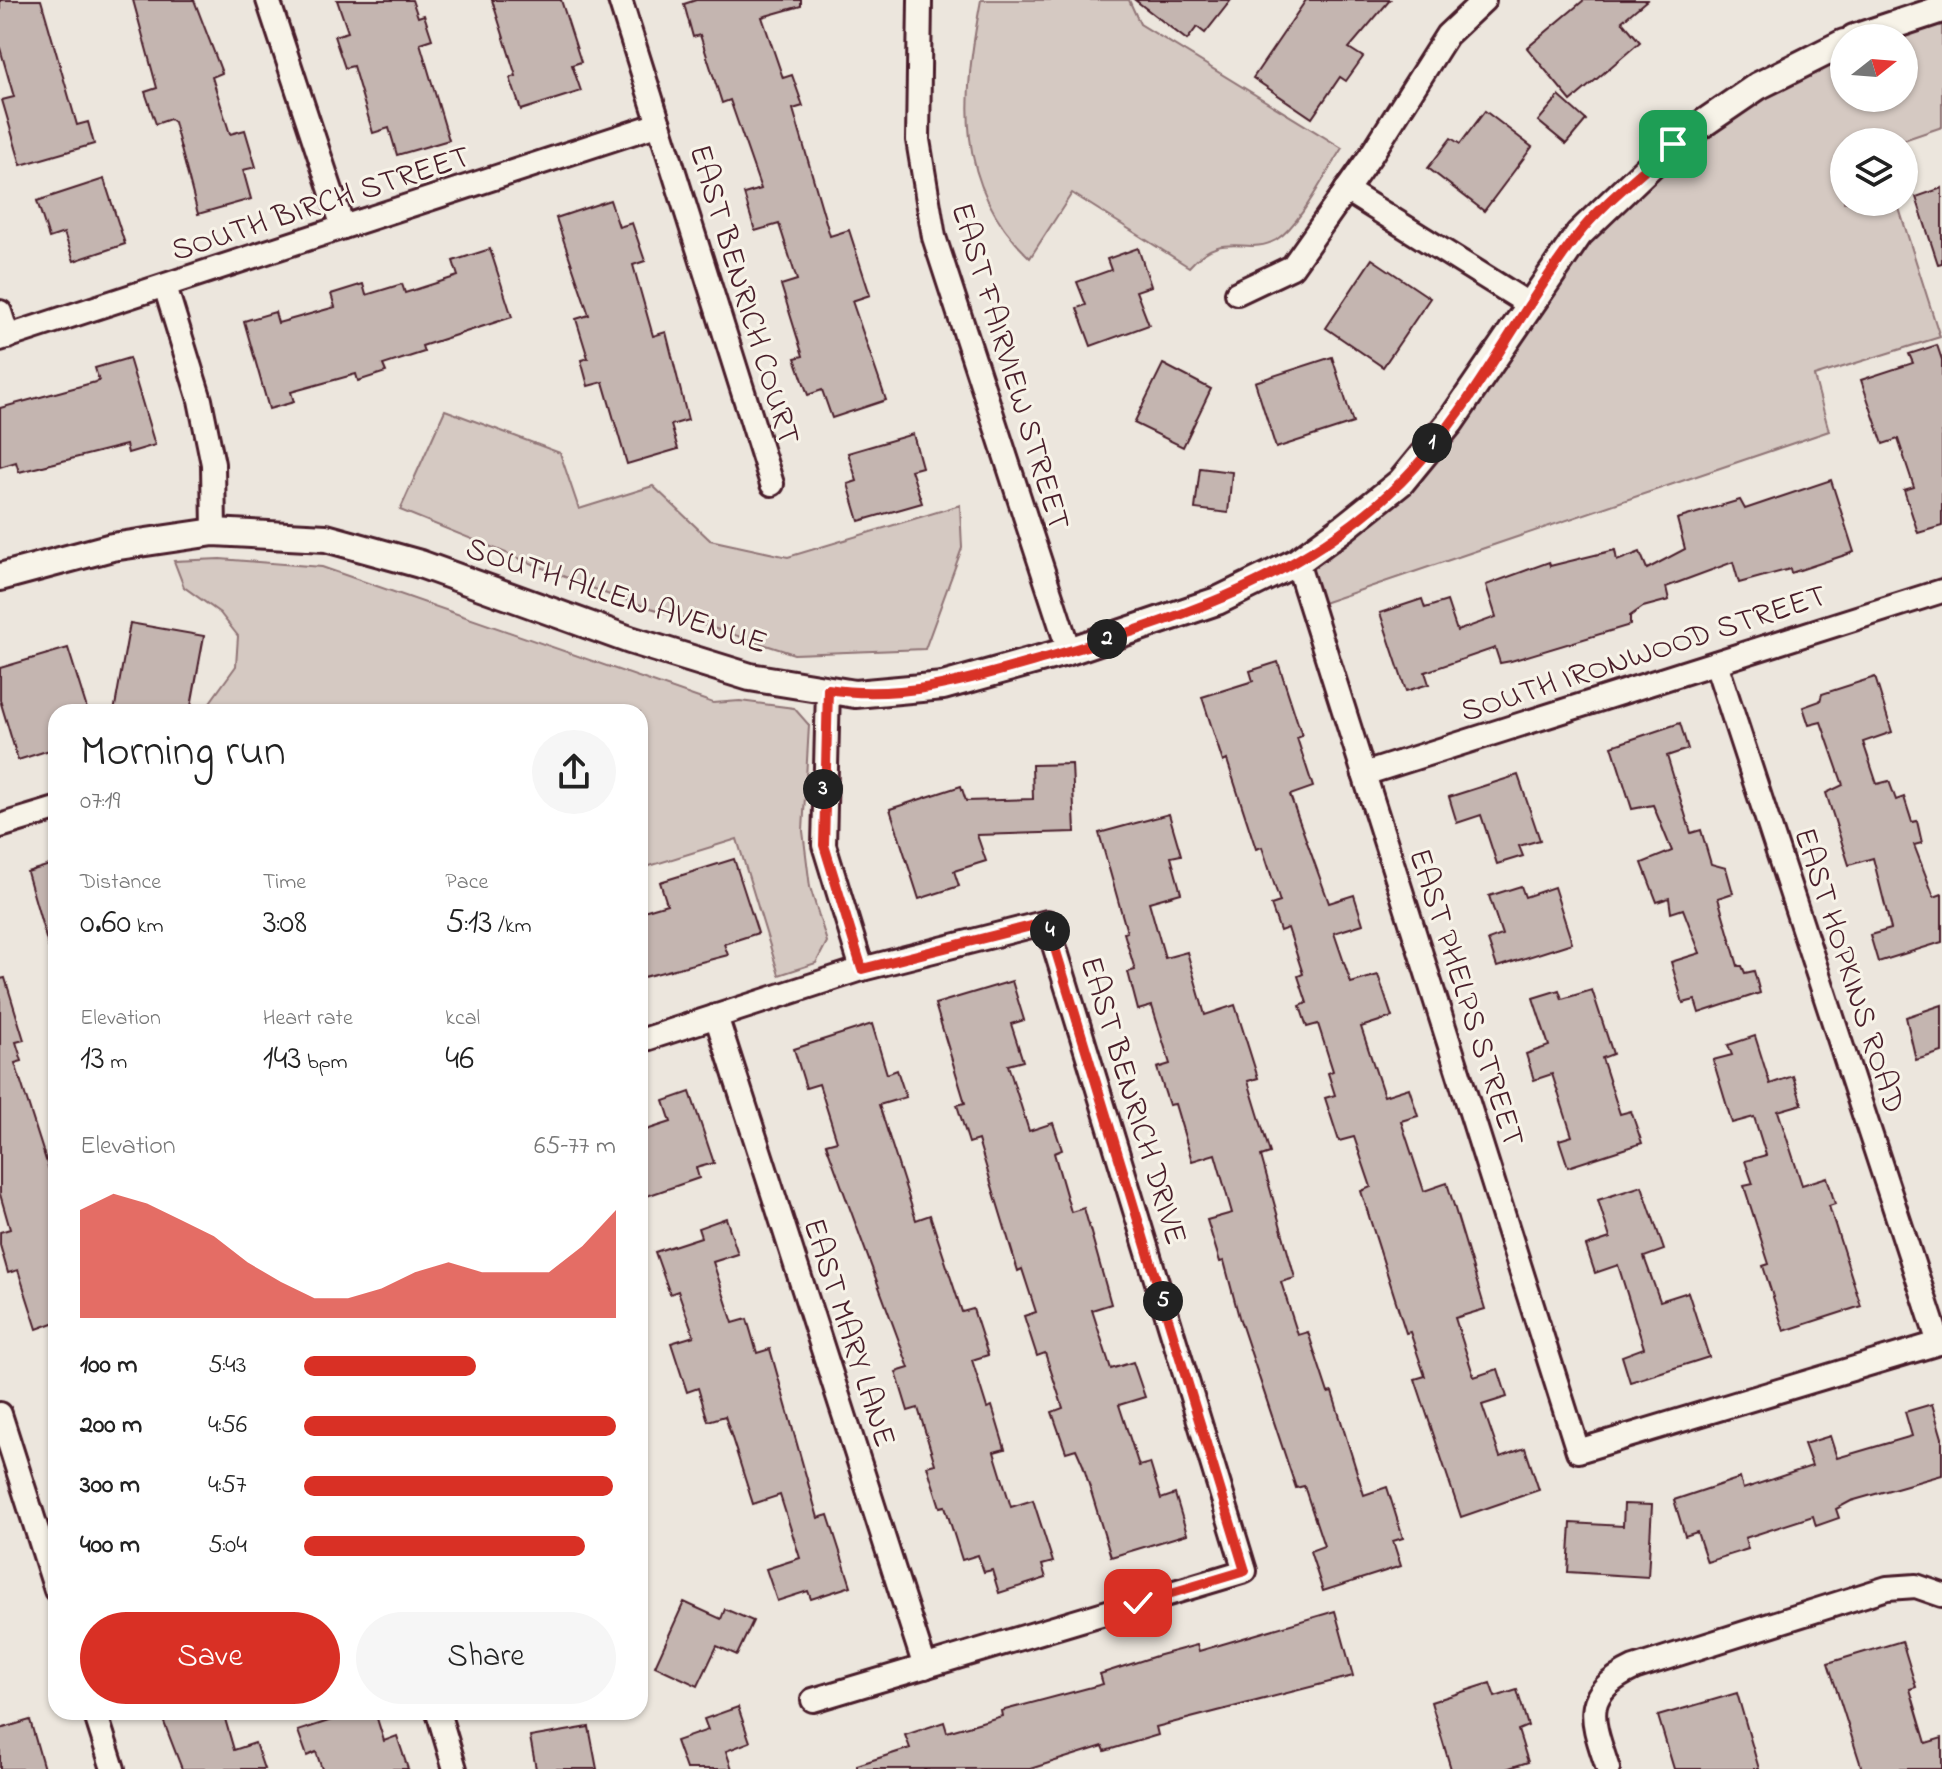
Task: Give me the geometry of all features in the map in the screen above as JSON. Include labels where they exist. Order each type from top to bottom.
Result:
[{"type":"street","points":[[268,0],[343,227]]},
{"type":"street","points":[[620,0],[659,124]]},
{"type":"street","name":"EAST FAIRVIEW STREET","points":[[920,0],[918,140],[934,237],[1069,651]]},
{"type":"street","points":[[1237,293],[1292,267],[1447,35],[1484,0]]},
{"type":"street","points":[[1896,24],[1942,9]]},
{"type":"street","name":"SOUTH ALLEN AVENUE","points":[[0,577],[112,547],[214,532],[326,538],[420,564],[630,640],[750,677],[855,694],[943,686],[1069,651],[1217,601],[1297,562],[1401,482],[1451,421],[1579,234],[1673,144],[1758,86],[1830,50]]},
{"type":"street","name":"SOUTH BIRCH STREET","points":[[4,338],[659,124]]},
{"type":"street","name":"EAST BENRICH COURT","points":[[659,124],[772,484]]},
{"type":"street","points":[[1346,190],[1530,305]]},
{"type":"street","points":[[165,286],[200,400],[213,464],[214,532]]},
{"type":"street","points":[[0,312],[4,338]]},
{"type":"street","name":"EAST PHELPS STREET","points":[[1297,562],[1578,1451],[1941,1342]]},
{"type":"street","name":"SOUTH IRONWOOD STREET","points":[[1364,774],[1942,591]]},
{"type":"street","name":"EAST HOPKINS ROAD","points":[[1716,663],[1941,1342]]},
{"type":"street","points":[[648,1038],[862,969],[824,845],[828,689]]},
{"type":"street","points":[[0,826],[48,811]]},
{"type":"street","name":"EAST BENRICH DRIVE","points":[[862,969],[1047,922],[1245,1571],[925,1667]]},
{"type":"street","name":"EAST MARY LANE","points":[[716,1016],[925,1667]]},
{"type":"street","points":[[0,1414],[48,1565]]},
{"type":"street","points":[[1608,1769],[1592,1721],[1597,1695],[1610,1679],[1634,1668],[1887,1588],[1916,1586],[1941,1595]]},
{"type":"street","points":[[813,1700],[925,1667]]},
{"type":"street","points":[[98,1720],[113,1769]]},
{"type":"street","points":[[440,1720],[455,1769]]},
{"type":"shaded area","points":[[981,0],[1129,0],[1140,24],[1342,148],[1294,223],[1276,240],[1265,244],[1213,249],[1189,267],[1072,193],[1030,258],[1005,230],[987,200],[976,169],[968,104]]},
{"type":"shaded area","points":[[1942,9],[1942,127],[1918,135],[1918,128],[1830,128],[1830,216],[1901,216],[1940,337],[1814,376],[1829,431],[1311,607],[1297,562],[1401,482],[1579,234],[1673,144],[1830,51],[1830,112],[1918,112],[1918,24],[1896,24]]},
{"type":"shaded area","points":[[445,410],[560,453],[579,509],[653,486],[710,540],[788,557],[960,505],[962,548],[925,649],[794,654],[607,594],[400,510]]},
{"type":"shaded area","points":[[220,559],[322,567],[713,703],[740,701],[794,708],[809,725],[803,831],[810,887],[827,942],[816,963],[779,975],[737,839],[648,867],[648,704],[209,704],[236,666],[238,636],[220,613],[184,587],[174,561]]},
{"type":"building","points":[[0,0],[41,0],[77,125],[88,122],[94,144],[21,165],[2,100],[14,97],[0,48]]},
{"type":"building","points":[[133,0],[194,0],[222,73],[212,77],[230,134],[245,130],[256,167],[243,170],[251,199],[198,214],[174,122],[170,119],[156,124],[145,92],[157,88]]},
{"type":"building","points":[[337,0],[412,0],[418,17],[424,15],[432,39],[420,43],[449,140],[397,155],[389,128],[373,133],[353,66],[345,68],[334,36],[348,32]]},
{"type":"building","points":[[492,0],[561,0],[581,62],[572,65],[581,91],[521,110],[510,78],[516,76]]},
{"type":"building","points":[[696,0],[801,0],[801,6],[762,17],[783,78],[792,75],[803,106],[793,109],[830,236],[849,230],[870,295],[852,301],[886,400],[832,418],[822,390],[808,395],[795,358],[803,356],[781,285],[797,280],[779,224],[755,231],[744,194],[761,189],[730,100],[722,103],[700,35],[693,37],[684,4]]},
{"type":"building","points":[[1135,0],[1231,0],[1205,33],[1197,27],[1187,40]]},
{"type":"building","points":[[1306,0],[1390,0],[1349,48],[1363,57],[1346,81],[1340,77],[1312,118],[1253,78]]},
{"type":"building","points":[[1584,0],[1647,0],[1622,21],[1640,42],[1571,101],[1527,48]]},
{"type":"building","points":[[1559,96],[1586,120],[1566,144],[1538,121]]},
{"type":"building","points":[[1485,111],[1532,147],[1484,211],[1428,168],[1451,138],[1460,144]]},
{"type":"building","points":[[104,179],[125,244],[74,261],[64,233],[49,238],[37,201]]},
{"type":"building","points":[[1942,188],[1942,263],[1938,264],[1918,196]]},
{"type":"building","points":[[610,200],[619,227],[632,223],[645,261],[633,265],[653,336],[666,332],[688,420],[671,425],[678,449],[627,464],[603,382],[588,386],[581,360],[588,358],[576,319],[589,315],[556,218]]},
{"type":"building","points":[[1138,248],[1151,286],[1136,291],[1149,325],[1091,346],[1077,308],[1086,305],[1077,282],[1111,270],[1107,259]]},
{"type":"building","points":[[490,249],[512,317],[422,346],[424,352],[383,365],[386,372],[358,381],[356,374],[291,392],[294,402],[269,409],[244,321],[275,312],[278,323],[335,307],[331,294],[363,284],[366,295],[402,284],[405,293],[458,276],[453,261]]},
{"type":"building","points":[[1372,259],[1430,298],[1383,367],[1326,328]]},
{"type":"building","points":[[1937,345],[1942,360],[1942,526],[1918,533],[1904,490],[1914,487],[1898,439],[1883,444],[1861,380],[1913,363],[1909,354]]},
{"type":"building","points":[[1332,357],[1353,423],[1276,448],[1255,382]]},
{"type":"building","points":[[129,358],[155,445],[128,453],[126,445],[19,472],[16,462],[0,467],[0,408],[99,381],[95,368]]},
{"type":"building","points":[[1163,364],[1211,389],[1183,447],[1134,423]]},
{"type":"building","points":[[913,434],[922,467],[911,470],[922,503],[859,521],[848,484],[857,481],[848,453]]},
{"type":"building","points":[[1200,468],[1232,472],[1228,513],[1195,509]]},
{"type":"building","points":[[1831,480],[1854,552],[1791,573],[1790,569],[1739,583],[1733,562],[1666,587],[1669,600],[1643,607],[1630,616],[1630,625],[1500,663],[1495,648],[1425,672],[1429,684],[1406,691],[1380,613],[1422,599],[1425,608],[1447,601],[1457,631],[1496,617],[1486,585],[1549,562],[1550,566],[1615,550],[1617,561],[1640,552],[1647,569],[1685,549],[1677,519],[1740,500],[1745,509]]},
{"type":"building","points":[[130,623],[204,636],[191,704],[115,704]]},
{"type":"building","points":[[68,648],[86,704],[48,704],[48,751],[18,760],[0,700],[0,668]]},
{"type":"building","points":[[1278,662],[1302,736],[1297,738],[1313,787],[1290,795],[1329,903],[1354,895],[1363,924],[1334,933],[1351,983],[1378,975],[1392,1017],[1361,1027],[1384,1096],[1409,1088],[1418,1116],[1401,1121],[1424,1191],[1447,1183],[1485,1309],[1455,1318],[1474,1377],[1498,1369],[1507,1397],[1482,1405],[1500,1457],[1525,1448],[1539,1490],[1461,1517],[1415,1379],[1425,1376],[1410,1332],[1406,1333],[1361,1191],[1371,1187],[1354,1137],[1339,1141],[1325,1098],[1335,1095],[1328,1073],[1333,1071],[1318,1024],[1307,1027],[1300,1006],[1307,1003],[1298,976],[1303,974],[1288,928],[1280,931],[1271,905],[1280,902],[1262,847],[1256,849],[1227,760],[1223,762],[1202,697],[1253,681],[1250,671]]},
{"type":"building","points":[[1875,677],[1892,732],[1863,742],[1877,784],[1889,781],[1896,800],[1904,797],[1912,822],[1917,821],[1922,843],[1914,845],[1934,897],[1942,894],[1942,942],[1878,962],[1870,935],[1891,929],[1873,858],[1849,865],[1826,793],[1843,785],[1821,722],[1809,725],[1803,707],[1820,701],[1822,694]]},
{"type":"building","points":[[1680,723],[1688,749],[1667,756],[1691,833],[1701,830],[1711,864],[1726,868],[1733,893],[1718,898],[1738,966],[1742,966],[1745,973],[1754,971],[1760,993],[1699,1013],[1695,1000],[1683,1003],[1671,962],[1700,953],[1683,909],[1671,913],[1669,898],[1657,902],[1642,863],[1672,851],[1653,805],[1632,809],[1612,746]]},
{"type":"building","points":[[1072,764],[1075,832],[977,835],[986,861],[954,871],[959,886],[919,899],[890,809],[961,786],[966,801],[1033,799],[1032,765]]},
{"type":"building","points":[[1518,775],[1540,840],[1519,846],[1523,856],[1497,864],[1481,815],[1457,823],[1449,797]]},
{"type":"building","points":[[1169,814],[1181,855],[1171,857],[1181,893],[1149,902],[1165,958],[1187,952],[1205,1015],[1235,1005],[1258,1078],[1248,1081],[1270,1153],[1261,1156],[1295,1278],[1281,1282],[1298,1335],[1308,1332],[1328,1393],[1332,1392],[1364,1495],[1387,1487],[1403,1538],[1393,1541],[1401,1566],[1323,1591],[1310,1551],[1324,1546],[1304,1486],[1296,1488],[1239,1317],[1224,1261],[1220,1262],[1207,1220],[1232,1213],[1215,1154],[1192,1161],[1175,1104],[1169,1105],[1157,1068],[1170,1064],[1152,1006],[1138,1010],[1128,972],[1135,970],[1124,933],[1127,932],[1099,833]]},
{"type":"building","points":[[734,859],[758,933],[724,944],[728,955],[648,976],[648,910],[667,904],[660,882]]},
{"type":"building","points":[[48,865],[48,945],[27,872]]},
{"type":"building","points":[[1521,886],[1525,897],[1554,887],[1572,943],[1497,967],[1488,940],[1502,935],[1489,896]]},
{"type":"building","points":[[5,978],[24,1040],[16,1042],[22,1061],[15,1063],[48,1166],[48,1325],[37,1329],[18,1270],[8,1273],[0,1245],[0,1232],[10,1229],[0,1194],[0,979]]},
{"type":"building","points":[[1012,981],[1024,1020],[1011,1024],[1023,1061],[1008,1065],[1029,1131],[1053,1123],[1062,1150],[1054,1153],[1071,1212],[1084,1208],[1111,1304],[1092,1310],[1111,1369],[1133,1362],[1145,1397],[1119,1405],[1139,1466],[1150,1463],[1161,1499],[1175,1494],[1187,1534],[1111,1557],[1083,1465],[1076,1449],[1066,1452],[1052,1412],[1063,1408],[1045,1353],[1037,1356],[1024,1316],[1036,1312],[1022,1269],[1018,1271],[978,1140],[969,1143],[957,1105],[965,1103],[935,1004]]},
{"type":"building","points":[[1559,990],[1562,999],[1592,990],[1613,1054],[1602,1058],[1620,1114],[1631,1111],[1642,1143],[1568,1167],[1559,1140],[1572,1136],[1552,1074],[1534,1080],[1526,1054],[1549,1046],[1533,998]]},
{"type":"building","points":[[1942,1005],[1942,1052],[1916,1060],[1906,1017]]},
{"type":"building","points":[[872,1024],[887,1074],[897,1070],[906,1097],[879,1105],[916,1220],[930,1215],[962,1312],[973,1309],[988,1355],[972,1360],[987,1408],[992,1406],[1005,1449],[994,1452],[1011,1507],[1033,1500],[1053,1562],[1042,1565],[1046,1578],[999,1593],[992,1570],[984,1572],[978,1555],[962,1560],[945,1506],[940,1507],[927,1466],[935,1464],[918,1408],[908,1411],[896,1372],[909,1368],[826,1144],[837,1141],[819,1084],[806,1088],[794,1049]]},
{"type":"building","points":[[1755,1036],[1770,1084],[1793,1076],[1802,1104],[1778,1111],[1802,1185],[1827,1177],[1835,1204],[1829,1206],[1861,1306],[1784,1331],[1763,1266],[1769,1264],[1744,1186],[1753,1184],[1745,1161],[1766,1155],[1754,1117],[1732,1123],[1713,1060],[1732,1055],[1728,1045]]},
{"type":"building","points":[[690,1092],[714,1163],[696,1168],[699,1178],[648,1196],[648,1129],[671,1122],[664,1101]]},
{"type":"building","points":[[1642,1186],[1664,1250],[1644,1257],[1660,1301],[1688,1292],[1709,1357],[1630,1382],[1622,1356],[1644,1348],[1618,1265],[1595,1273],[1586,1246],[1610,1238],[1598,1200]]},
{"type":"building","points":[[726,1218],[738,1254],[713,1262],[733,1323],[747,1319],[757,1353],[770,1349],[818,1518],[828,1515],[851,1586],[811,1599],[808,1591],[777,1601],[766,1569],[800,1558],[780,1495],[753,1504],[725,1416],[708,1421],[698,1388],[687,1392],[671,1343],[694,1336],[678,1291],[670,1294],[655,1252],[701,1237],[698,1228]]},
{"type":"building","points":[[1932,1404],[1942,1438],[1942,1475],[1851,1501],[1836,1509],[1839,1518],[1816,1526],[1813,1516],[1745,1538],[1748,1549],[1707,1562],[1697,1532],[1685,1536],[1674,1500],[1740,1478],[1743,1489],[1812,1466],[1804,1444],[1830,1436],[1837,1458],[1912,1436],[1905,1412]]},
{"type":"building","points":[[1624,1504],[1652,1505],[1648,1577],[1568,1572],[1571,1523],[1623,1526]]},
{"type":"building","points":[[684,1602],[721,1619],[725,1609],[753,1621],[737,1655],[717,1646],[698,1686],[655,1666]]},
{"type":"building","points":[[1335,1611],[1353,1676],[1156,1727],[1158,1735],[1105,1751],[1103,1746],[1030,1769],[857,1769],[857,1765],[910,1748],[905,1735],[944,1722],[947,1732],[1002,1716],[1001,1711],[1103,1684],[1100,1674],[1156,1656],[1197,1645],[1199,1651]]},
{"type":"building","points":[[1902,1641],[1916,1687],[1910,1689],[1926,1743],[1942,1738],[1942,1769],[1862,1769],[1828,1663]]},
{"type":"building","points":[[1490,1683],[1495,1697],[1517,1690],[1528,1726],[1518,1730],[1528,1762],[1506,1769],[1451,1769],[1431,1702]]},
{"type":"building","points":[[1737,1693],[1759,1769],[1674,1769],[1658,1716]]},
{"type":"building","points":[[738,1707],[750,1742],[726,1751],[732,1769],[686,1769],[676,1741],[708,1730],[704,1719]]},
{"type":"building","points":[[30,1720],[44,1769],[0,1769],[0,1729]]},
{"type":"building","points":[[163,1720],[225,1720],[234,1750],[255,1743],[264,1769],[182,1769]]},
{"type":"building","points":[[332,1720],[377,1720],[384,1741],[397,1736],[408,1769],[322,1769],[316,1752],[307,1756],[298,1731]]},
{"type":"building","points":[[589,1727],[597,1769],[536,1769],[530,1737]]},
{"type":"route","points":[[1138,1603],[1245,1571],[1047,922],[862,969],[824,845],[823,787],[828,689],[855,694],[943,686],[1158,623],[1217,601],[1297,562],[1401,482],[1451,421],[1579,234],[1673,144]]}]
